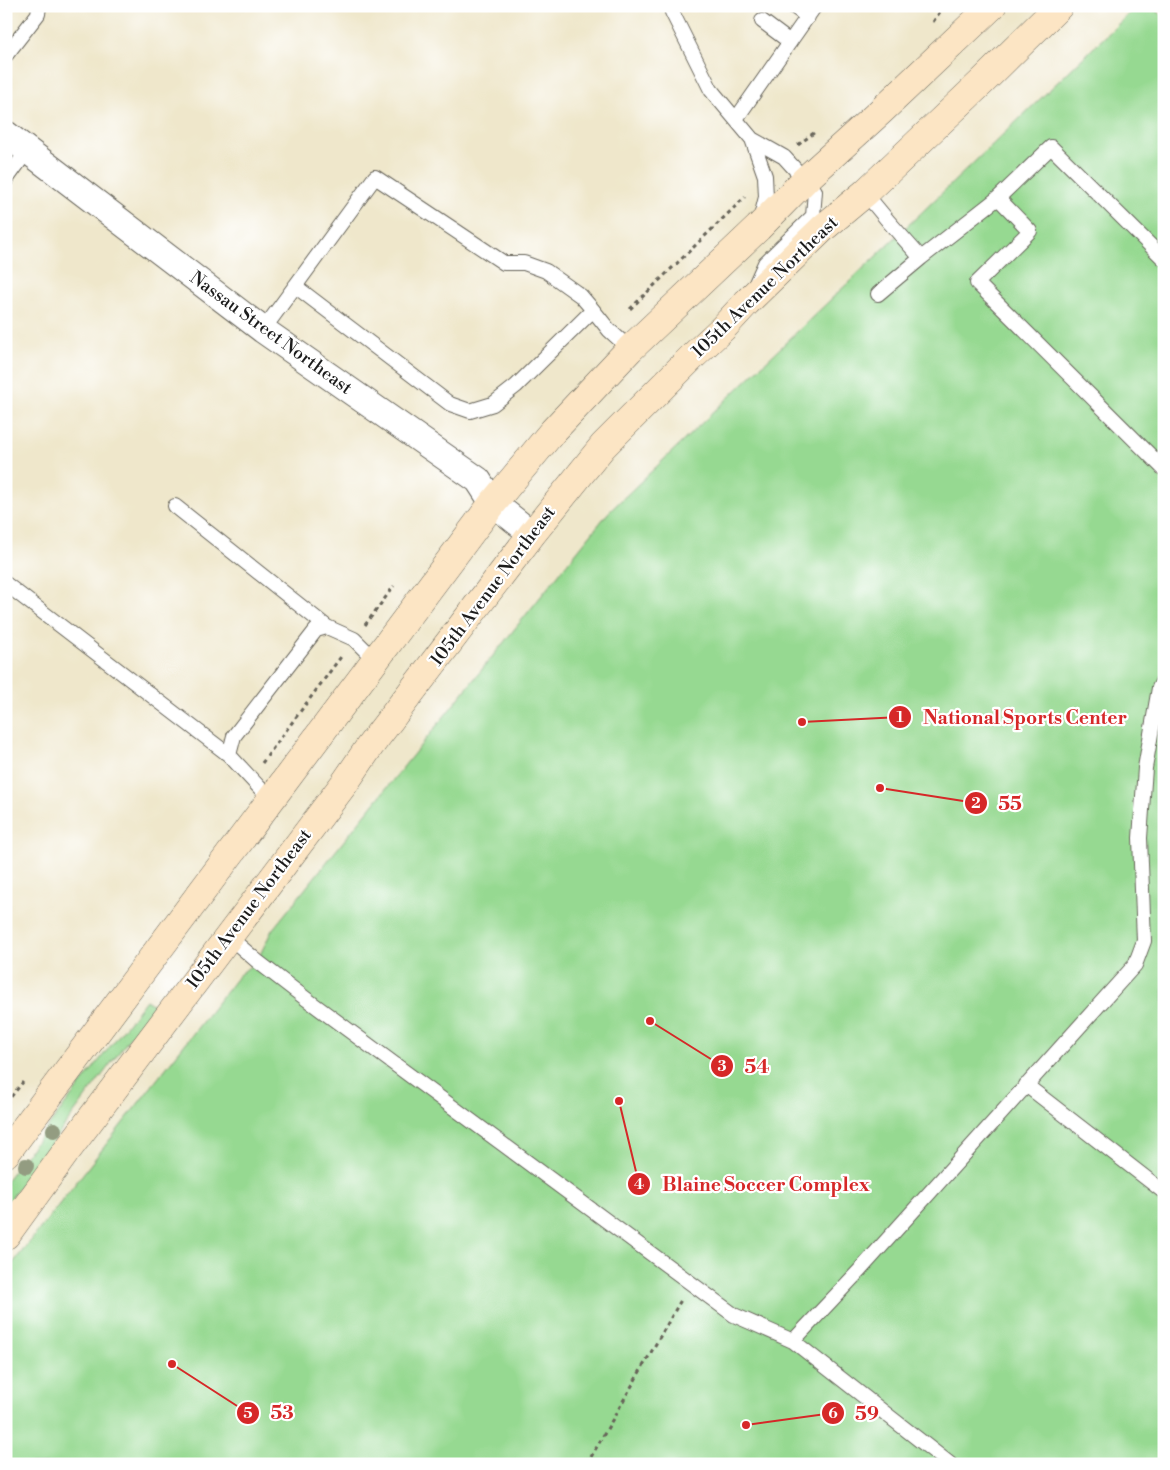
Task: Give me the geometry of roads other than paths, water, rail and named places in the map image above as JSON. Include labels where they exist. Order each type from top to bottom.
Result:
[{"type":"street","points":[[6,1153],[272,800],[492,503],[552,431],[630,349],[758,228],[806,179],[992,6]]},
{"type":"street","name":"105th Avenue Northeast","points":[[6,1235],[228,936],[532,534],[603,446],[823,228],[865,193],[1059,6]]},
{"type":"street","name":"Nassau Street Northeast","points":[[6,134],[263,330],[478,480],[492,503],[532,534]]},
{"type":"lane","points":[[6,55],[38,14],[39,6]]},
{"type":"lane","points":[[736,119],[811,11],[793,6]]},
{"type":"lane","points":[[671,8],[711,90],[752,139],[765,176],[766,197],[758,228]]},
{"type":"lane","points":[[762,21],[790,42]]},
{"type":"lane","points":[[747,302],[765,263],[813,216],[815,191],[784,157],[752,139]]},
{"type":"lane","points":[[878,294],[998,198],[1050,147],[1164,259]]},
{"type":"lane","points":[[6,180],[27,151]]},
{"type":"lane","points":[[263,330],[376,176],[504,263],[524,263],[546,271],[581,296],[608,330],[630,349]]},
{"type":"lane","points":[[865,193],[921,258]]},
{"type":"lane","points":[[998,198],[1030,231],[977,283],[1164,469]]},
{"type":"lane","points":[[295,286],[450,404],[470,411],[493,404],[508,392],[594,310]]},
{"type":"lane","points":[[175,506],[327,627],[354,639],[376,660]]},
{"type":"lane","points":[[6,584],[230,756],[272,800]]},
{"type":"lane","points":[[230,756],[234,736],[316,630],[327,627]]},
{"type":"lane","points":[[793,1341],[859,1271],[1135,965],[1144,942],[1140,838],[1145,768],[1159,688],[1164,678]]},
{"type":"lane","points":[[228,936],[257,961],[306,998],[734,1315],[793,1341],[950,1464]]},
{"type":"lane","points":[[1026,1085],[1164,1192]]},
{"type":"place","name":"National Sports Center","points":[[802,722]]},
{"type":"place","name":"55","points":[[880,788]]},
{"type":"place","name":"54","points":[[650,1021]]},
{"type":"place","name":"Blaine Soccer Complex","points":[[619,1101]]},
{"type":"place","name":"53","points":[[172,1364]]},
{"type":"place","name":"59","points":[[746,1425]]}]
